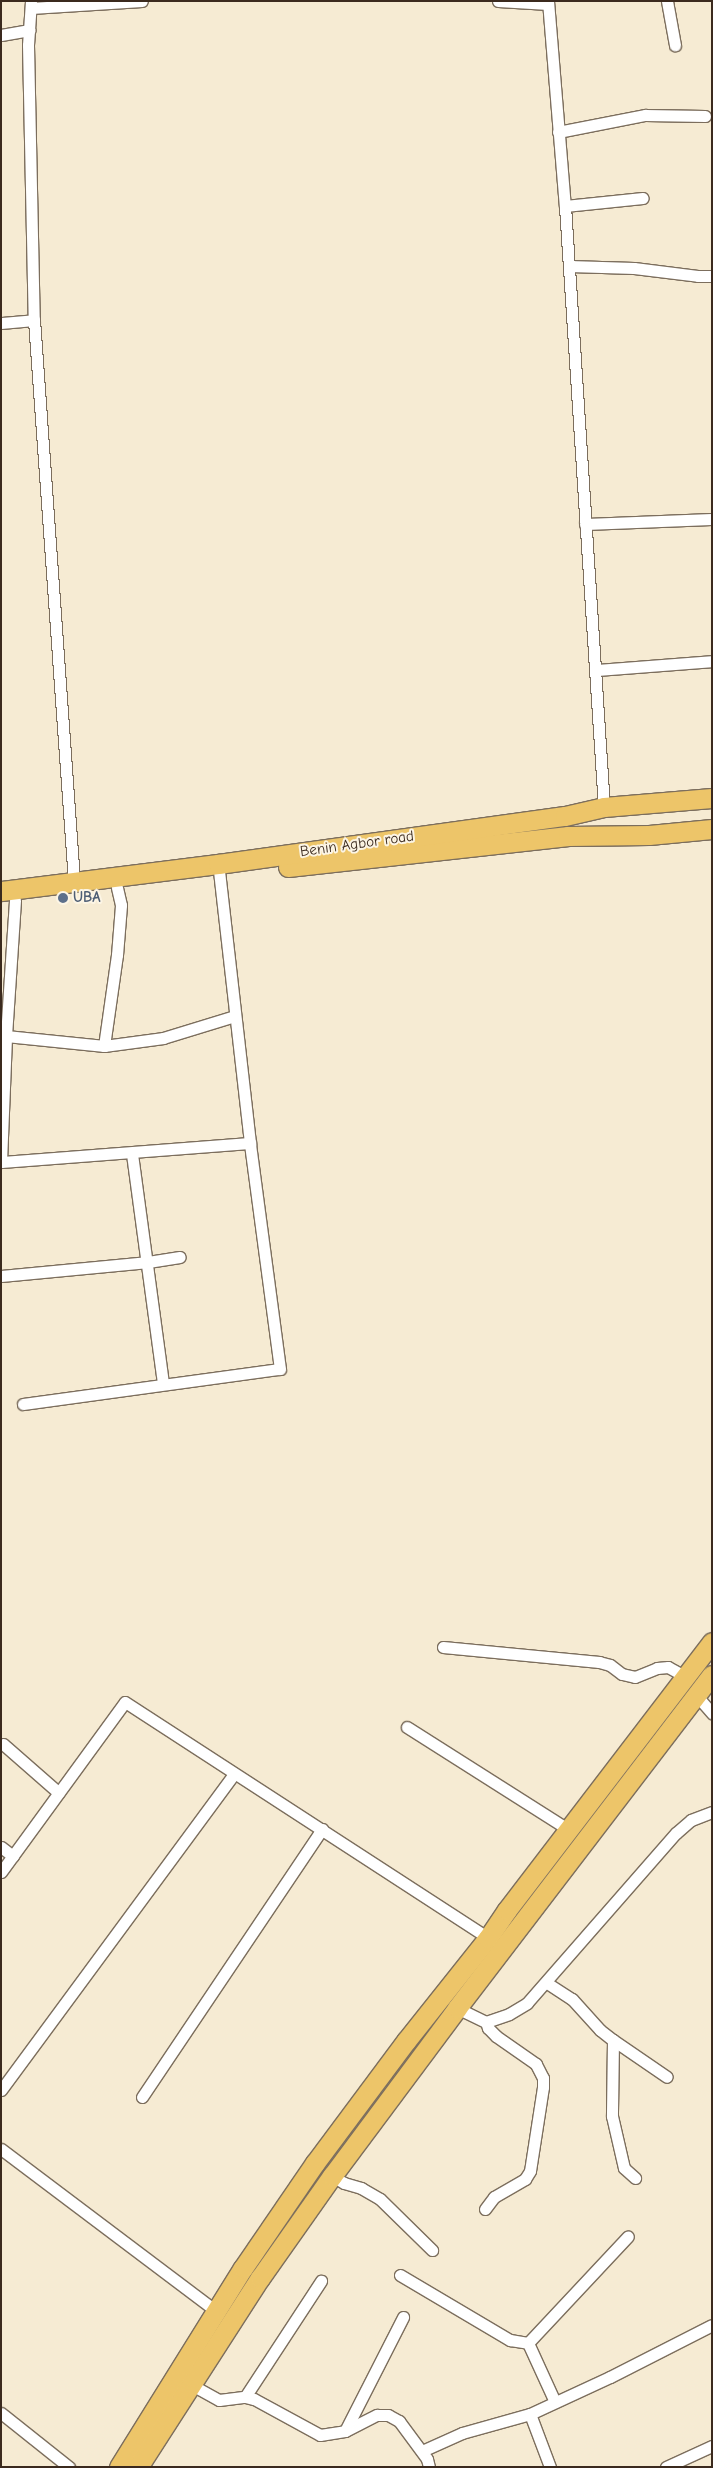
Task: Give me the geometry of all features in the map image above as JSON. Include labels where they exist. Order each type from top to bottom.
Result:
[{"type":"highway","name":"Benin Agbor road","points":[[6,897],[117,887],[566,816],[604,807],[712,798]]},
{"type":"highway","points":[[566,816],[712,807]]},
{"type":"highway","points":[[568,836],[642,823],[712,818]]},
{"type":"highway","name":"Benin Agbor road","points":[[6,897],[74,881],[218,870],[568,836],[649,834],[712,829]]},
{"type":"highway","points":[[119,2467],[272,2224],[315,2163],[406,2041],[488,1938],[568,1829],[712,1642]]},
{"type":"highway","points":[[138,2467],[265,2271],[332,2176],[457,2008],[712,1675]]},
{"type":"street","points":[[74,881],[34,320],[31,4],[142,1]]},
{"type":"street","points":[[498,1],[548,3],[565,206],[604,807]]},
{"type":"street","points":[[667,1],[675,44]]},
{"type":"street","points":[[1,35],[30,30]]},
{"type":"street","points":[[558,132],[645,115],[705,116]]},
{"type":"street","points":[[565,206],[643,198]]},
{"type":"street","points":[[569,266],[634,268],[712,276]]},
{"type":"street","points":[[1,323],[34,320]]},
{"type":"street","points":[[586,524],[712,518]]},
{"type":"street","points":[[596,670],[712,661]]},
{"type":"street","points":[[23,1404],[280,1370],[250,1144],[218,870]]},
{"type":"street","points":[[104,1046],[117,955],[121,905],[117,887]]},
{"type":"street","points":[[6,897],[6,1036],[1,1162],[250,1144]]},
{"type":"street","points":[[6,1036],[104,1046],[163,1038],[235,1016]]},
{"type":"street","points":[[132,1154],[163,1384]]},
{"type":"street","points":[[1,1276],[148,1262],[180,1257]]},
{"type":"street","points":[[444,1646],[600,1662],[610,1665],[622,1674],[635,1677],[657,1668],[668,1667],[686,1677]]},
{"type":"street","points":[[697,1696],[712,1713]]},
{"type":"street","points":[[1,1872],[125,1702],[233,1775],[322,1829],[488,1938]]},
{"type":"street","points":[[407,1727],[568,1829]]},
{"type":"street","points":[[3,1744],[59,1793]]},
{"type":"street","points":[[1,2090],[233,1775]]},
{"type":"street","points":[[457,2008],[486,2022],[509,2014],[527,2003],[547,1983],[676,1833],[691,1820],[712,1812]]},
{"type":"street","points":[[142,2096],[322,1829]]},
{"type":"street","points":[[1,1847],[13,1856]]},
{"type":"street","points":[[547,1983],[572,1999],[600,2030],[667,2077]]},
{"type":"street","points":[[485,2209],[494,2197],[525,2179],[530,2171],[544,2087],[543,2078],[536,2064],[496,2036],[488,2028],[486,2022]]},
{"type":"street","points":[[613,2040],[612,2116],[622,2163],[624,2168],[635,2178]]},
{"type":"street","points":[[1,2149],[217,2312]]},
{"type":"street","points":[[332,2176],[361,2188],[380,2199],[432,2250]]},
{"type":"street","points":[[528,2343],[628,2236]]},
{"type":"street","points":[[400,2275],[510,2340],[528,2343]]},
{"type":"street","points":[[245,2396],[321,2281]]},
{"type":"street","points":[[345,2431],[403,2318]]},
{"type":"street","points":[[422,2451],[462,2434],[530,2414],[610,2377],[712,2325]]},
{"type":"street","points":[[528,2343],[555,2402]]},
{"type":"street","points":[[190,2384],[219,2400],[245,2396],[254,2399],[320,2435],[345,2431],[377,2415],[388,2415],[400,2421],[427,2458],[429,2467]]},
{"type":"street","points":[[1,2413],[68,2467]]},
{"type":"street","points":[[530,2414],[550,2467]]},
{"type":"street","points":[[666,2467],[712,2446]]},
{"type":"place","name":"UBA","points":[[63,898]]}]
